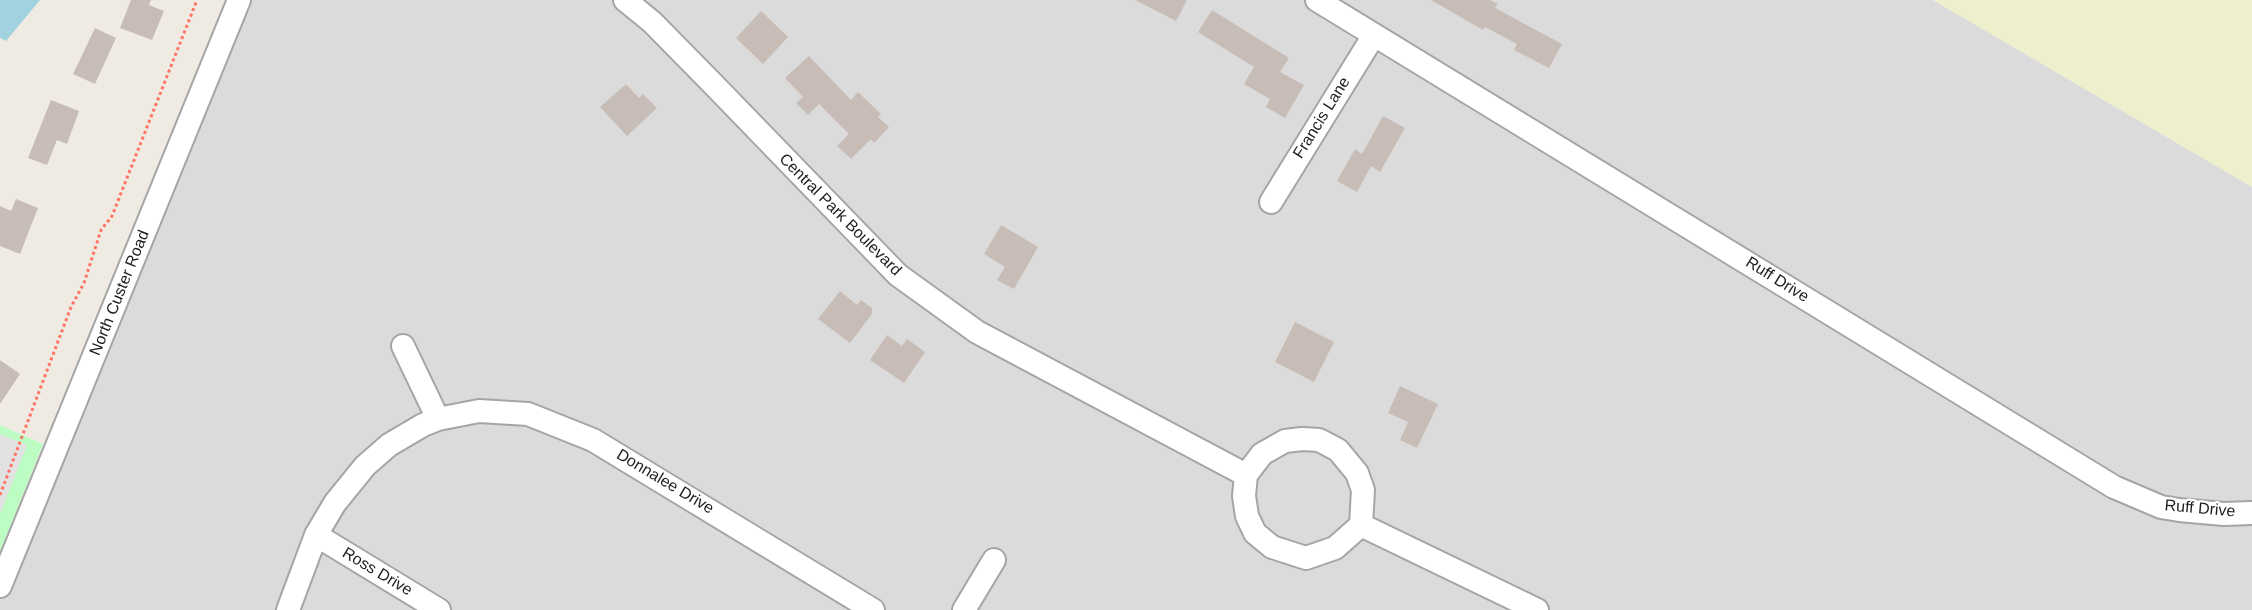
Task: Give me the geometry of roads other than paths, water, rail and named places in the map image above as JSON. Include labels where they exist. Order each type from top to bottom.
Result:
[{"type":"street","name":"North Custer Road","points":[[0,586],[239,0]]},
{"type":"street","name":"Central Park Boulevard","points":[[625,0],[668,38],[898,275],[977,332],[1246,475]]},
{"type":"street","name":"Ruff Drive","points":[[1317,0],[2114,487],[2170,508],[2224,514],[2252,513]]},
{"type":"street","name":"Francis Lane","points":[[1271,202],[1374,35]]},
{"type":"street","points":[[403,346],[438,419]]},
{"type":"street","name":"Donnalee Drive","points":[[288,610],[316,535],[335,503],[376,455],[401,438],[438,419],[480,411],[528,414],[558,424],[593,440],[873,610]]},
{"type":"street","points":[[1319,440],[1338,450],[1358,473],[1362,490],[1360,525],[1335,548],[1306,558],[1272,547],[1255,533],[1247,516],[1244,496],[1246,475],[1262,454],[1285,441],[1319,440]]},
{"type":"street","points":[[1360,525],[1537,610]]},
{"type":"street","name":"Ross Drive","points":[[316,535],[439,610]]},
{"type":"street","points":[[964,610],[994,560]]},
{"type":"water","points":[[0,0],[40,0],[6,41],[0,38]]}]
